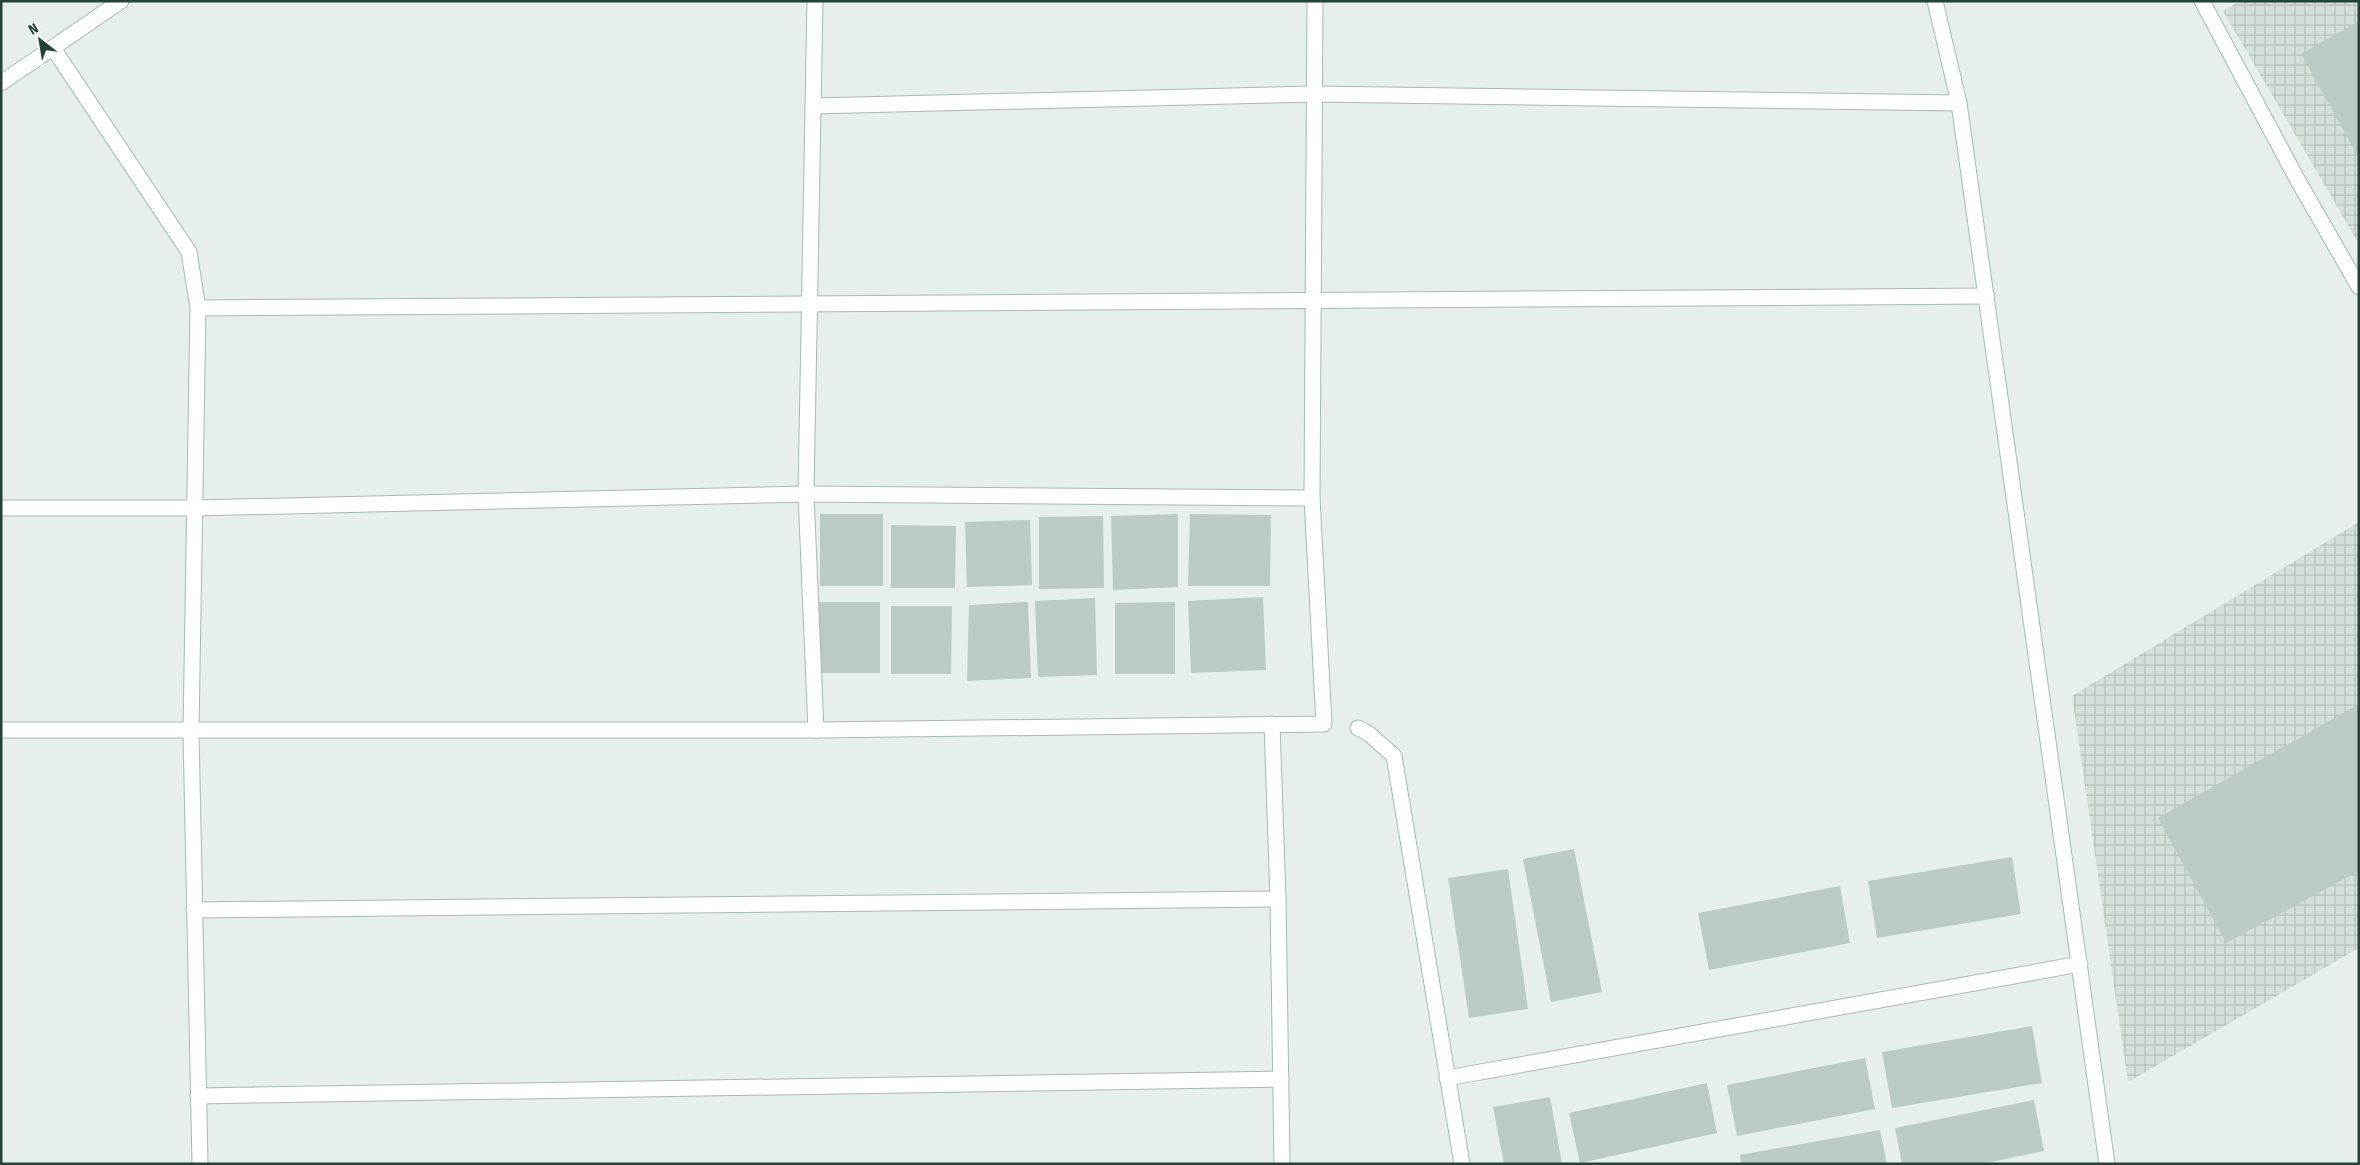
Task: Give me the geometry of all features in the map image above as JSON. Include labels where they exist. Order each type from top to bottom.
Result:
[{"type":"street","points":[[1,83],[121,1]]},
{"type":"street","points":[[815,1],[806,494],[816,730]]},
{"type":"street","points":[[1,730],[816,730],[1324,724],[1312,498],[1315,300],[1315,1]]},
{"type":"street","points":[[1935,1],[1959,103],[2107,1164]]},
{"type":"street","points":[[2202,1],[2297,179],[2359,287]]},
{"type":"street","points":[[53,48],[189,252],[198,308],[191,731],[200,1164]]},
{"type":"street","points":[[813,106],[1315,94],[1959,103]]},
{"type":"street","points":[[198,308],[1987,296]]},
{"type":"street","points":[[1,508],[195,508],[806,494],[1312,498]]},
{"type":"street","points":[[1272,724],[1278,899],[1282,1164]]},
{"type":"street","points":[[1358,728],[1394,756],[1462,1164]]},
{"type":"street","points":[[194,910],[1278,899]]},
{"type":"street","points":[[1447,1078],[2080,964]]},
{"type":"street","points":[[198,1096],[1281,1079]]},
{"type":"shaded area","points":[[2240,1],[2359,1],[2359,244],[2223,11]]},
{"type":"shaded area","points":[[2359,522],[2359,948],[2128,1082],[2072,696]]},
{"type":"building","points":[[2359,21],[2359,158],[2301,54]]},
{"type":"building","points":[[820,514],[883,514],[883,586],[820,586]]},
{"type":"building","points":[[1178,514],[1178,587],[1113,590],[1111,516]]},
{"type":"building","points":[[1190,514],[1271,515],[1270,586],[1188,586]]},
{"type":"building","points":[[1103,516],[1104,588],[1039,589],[1039,517]]},
{"type":"building","points":[[1030,520],[1032,585],[967,587],[965,522]]},
{"type":"building","points":[[891,525],[956,526],[955,588],[891,588]]},
{"type":"building","points":[[1263,597],[1266,670],[1191,673],[1188,601]]},
{"type":"building","points":[[1095,598],[1097,675],[1038,677],[1035,601]]},
{"type":"building","points":[[819,602],[880,602],[880,673],[819,673]]},
{"type":"building","points":[[1028,602],[1031,678],[967,681],[969,605]]},
{"type":"building","points":[[1175,602],[1175,674],[1115,674],[1115,603]]},
{"type":"building","points":[[891,606],[952,606],[951,674],[891,674]]},
{"type":"building","points":[[2359,704],[2359,871],[2226,943],[2158,818]]},
{"type":"building","points":[[1574,849],[1602,992],[1551,1002],[1523,859]]},
{"type":"building","points":[[2012,857],[2021,914],[1877,938],[1868,881]]},
{"type":"building","points":[[1508,869],[1528,1009],[1469,1018],[1448,878]]},
{"type":"building","points":[[1840,886],[1850,943],[1709,970],[1698,913]]},
{"type":"building","points":[[2032,1026],[2042,1083],[1892,1108],[1882,1052]]},
{"type":"building","points":[[1865,1058],[1875,1109],[1737,1136],[1727,1085]]},
{"type":"building","points":[[1707,1083],[1717,1133],[1580,1163],[1569,1113]]},
{"type":"building","points":[[1550,1097],[1562,1164],[1504,1164],[1493,1107]]},
{"type":"building","points":[[2034,1100],[2044,1151],[1982,1164],[1902,1164],[1895,1128]]},
{"type":"building","points":[[1880,1130],[1887,1164],[1741,1164],[1740,1155]]}]
